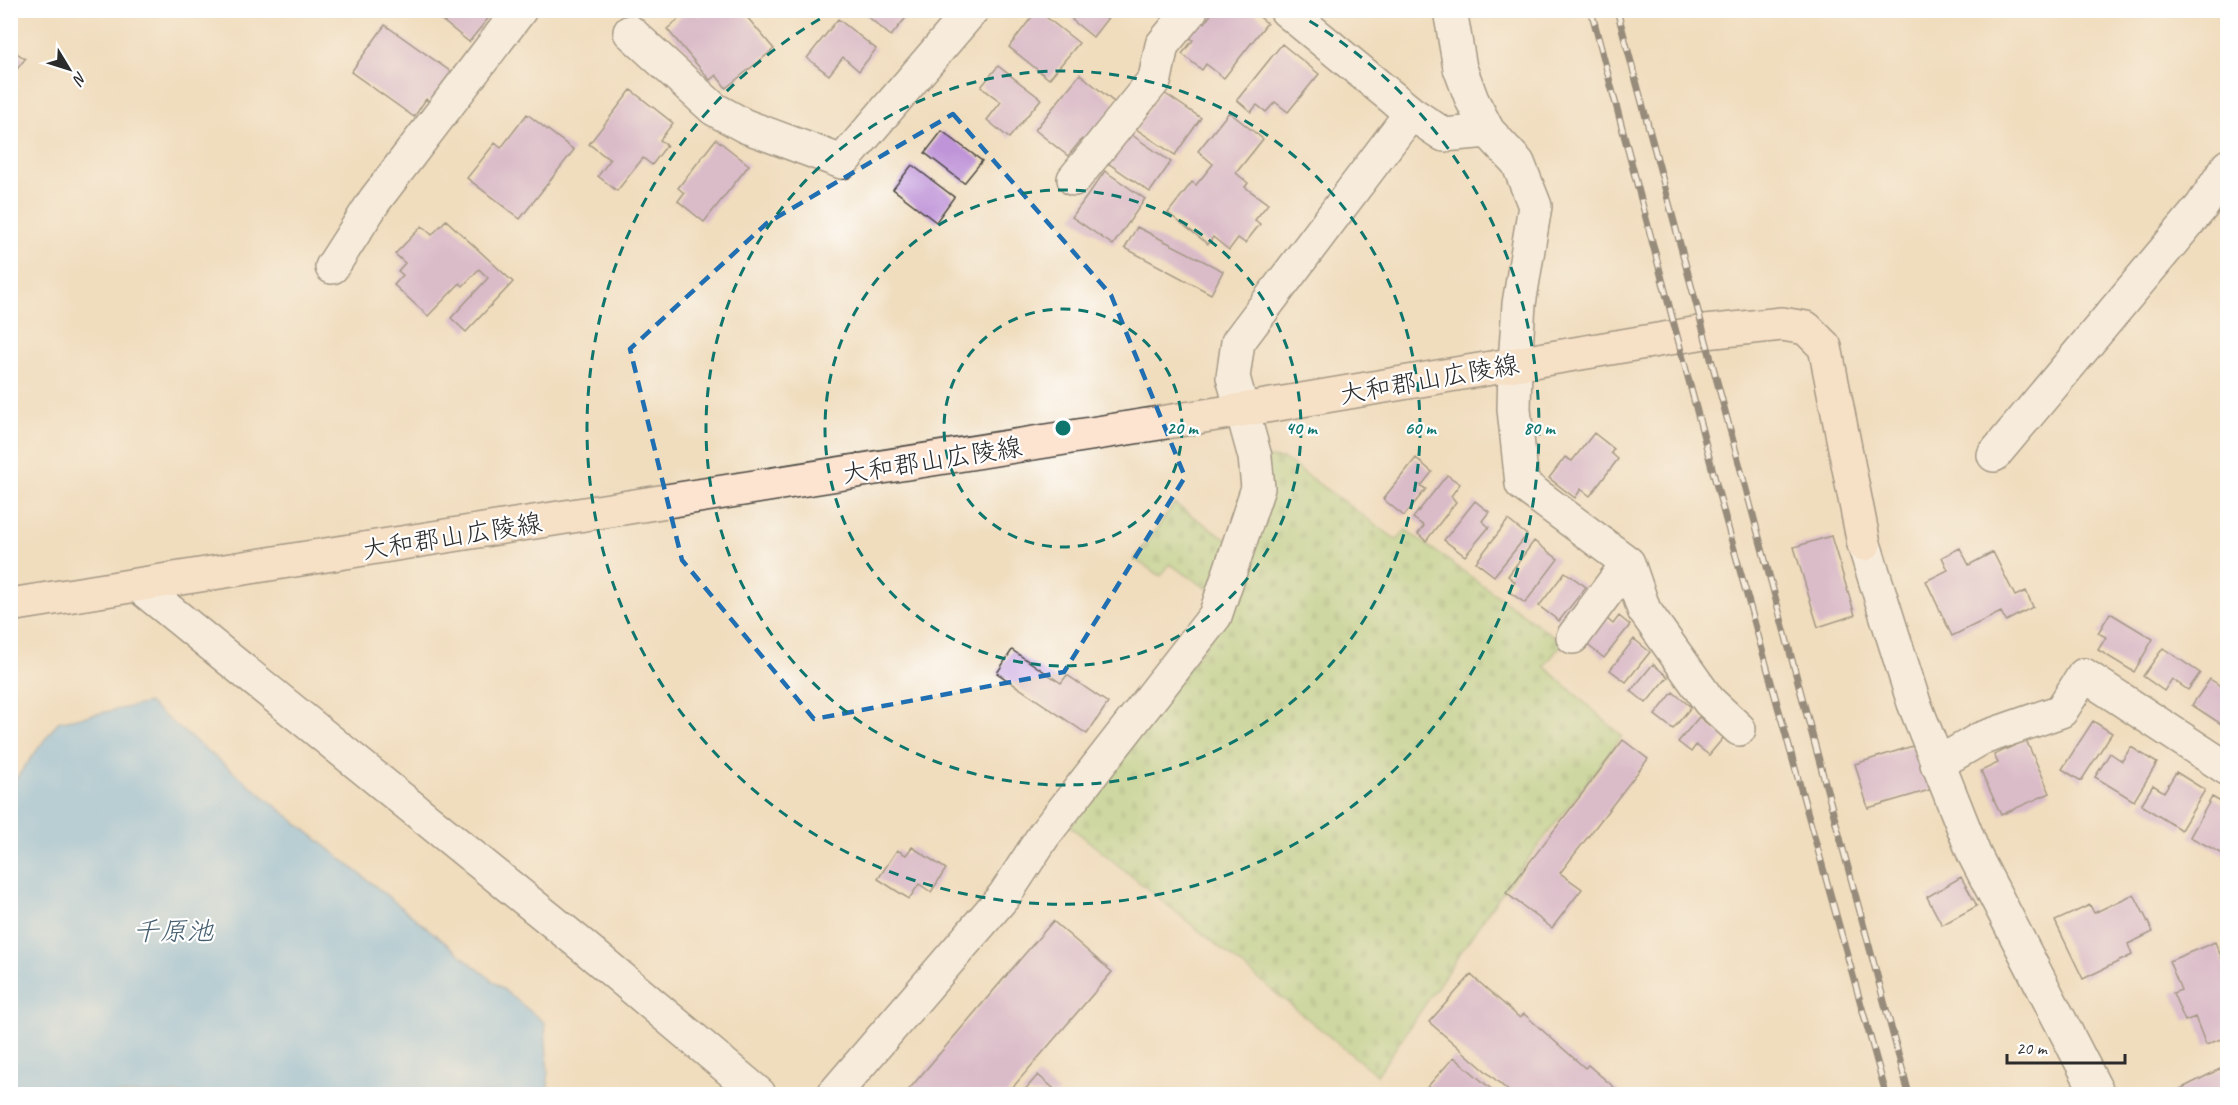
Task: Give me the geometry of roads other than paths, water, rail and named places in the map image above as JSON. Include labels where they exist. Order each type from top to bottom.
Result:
[{"type":"main road","name":"大和郡山広陵線","points":[[10,605],[1242,410],[1705,332],[1782,324],[1806,328],[1825,347],[1864,544]]},
{"type":"street","points":[[332,267],[375,200],[520,10]]},
{"type":"street","points":[[630,32],[714,109],[745,126],[842,162],[972,10]]},
{"type":"street","points":[[1074,179],[1155,79],[1162,45],[1191,10]]},
{"type":"street","points":[[1286,10],[1411,113],[1444,135],[1488,131]]},
{"type":"street","points":[[1449,10],[1460,68],[1472,100],[1488,131],[1518,163],[1535,206],[1519,304],[1515,364],[1514,409],[1522,484],[1628,563],[1644,610],[1709,700],[1739,729]]},
{"type":"street","points":[[834,1095],[1004,896],[1044,836],[1215,616],[1258,488],[1255,457],[1233,377],[1238,342],[1411,113]]},
{"type":"street","points":[[1994,454],[2202,206],[2228,166]]},
{"type":"street","points":[[1864,544],[1914,703],[1974,854],[2098,1095]]},
{"type":"street","points":[[1573,637],[1628,563]]},
{"type":"street","points":[[139,586],[573,938],[759,1095]]},
{"type":"street","points":[[1937,764],[1980,739],[2061,711],[2084,675],[2228,769]]},
{"type":"water","name":"千原池","points":[[148,703],[545,1023],[549,1094],[11,1094],[11,785],[58,722]]},
{"type":"railway","points":[[1591,10],[1722,506],[1886,1094]]},
{"type":"railway","points":[[1617,10],[1909,1094]]}]
